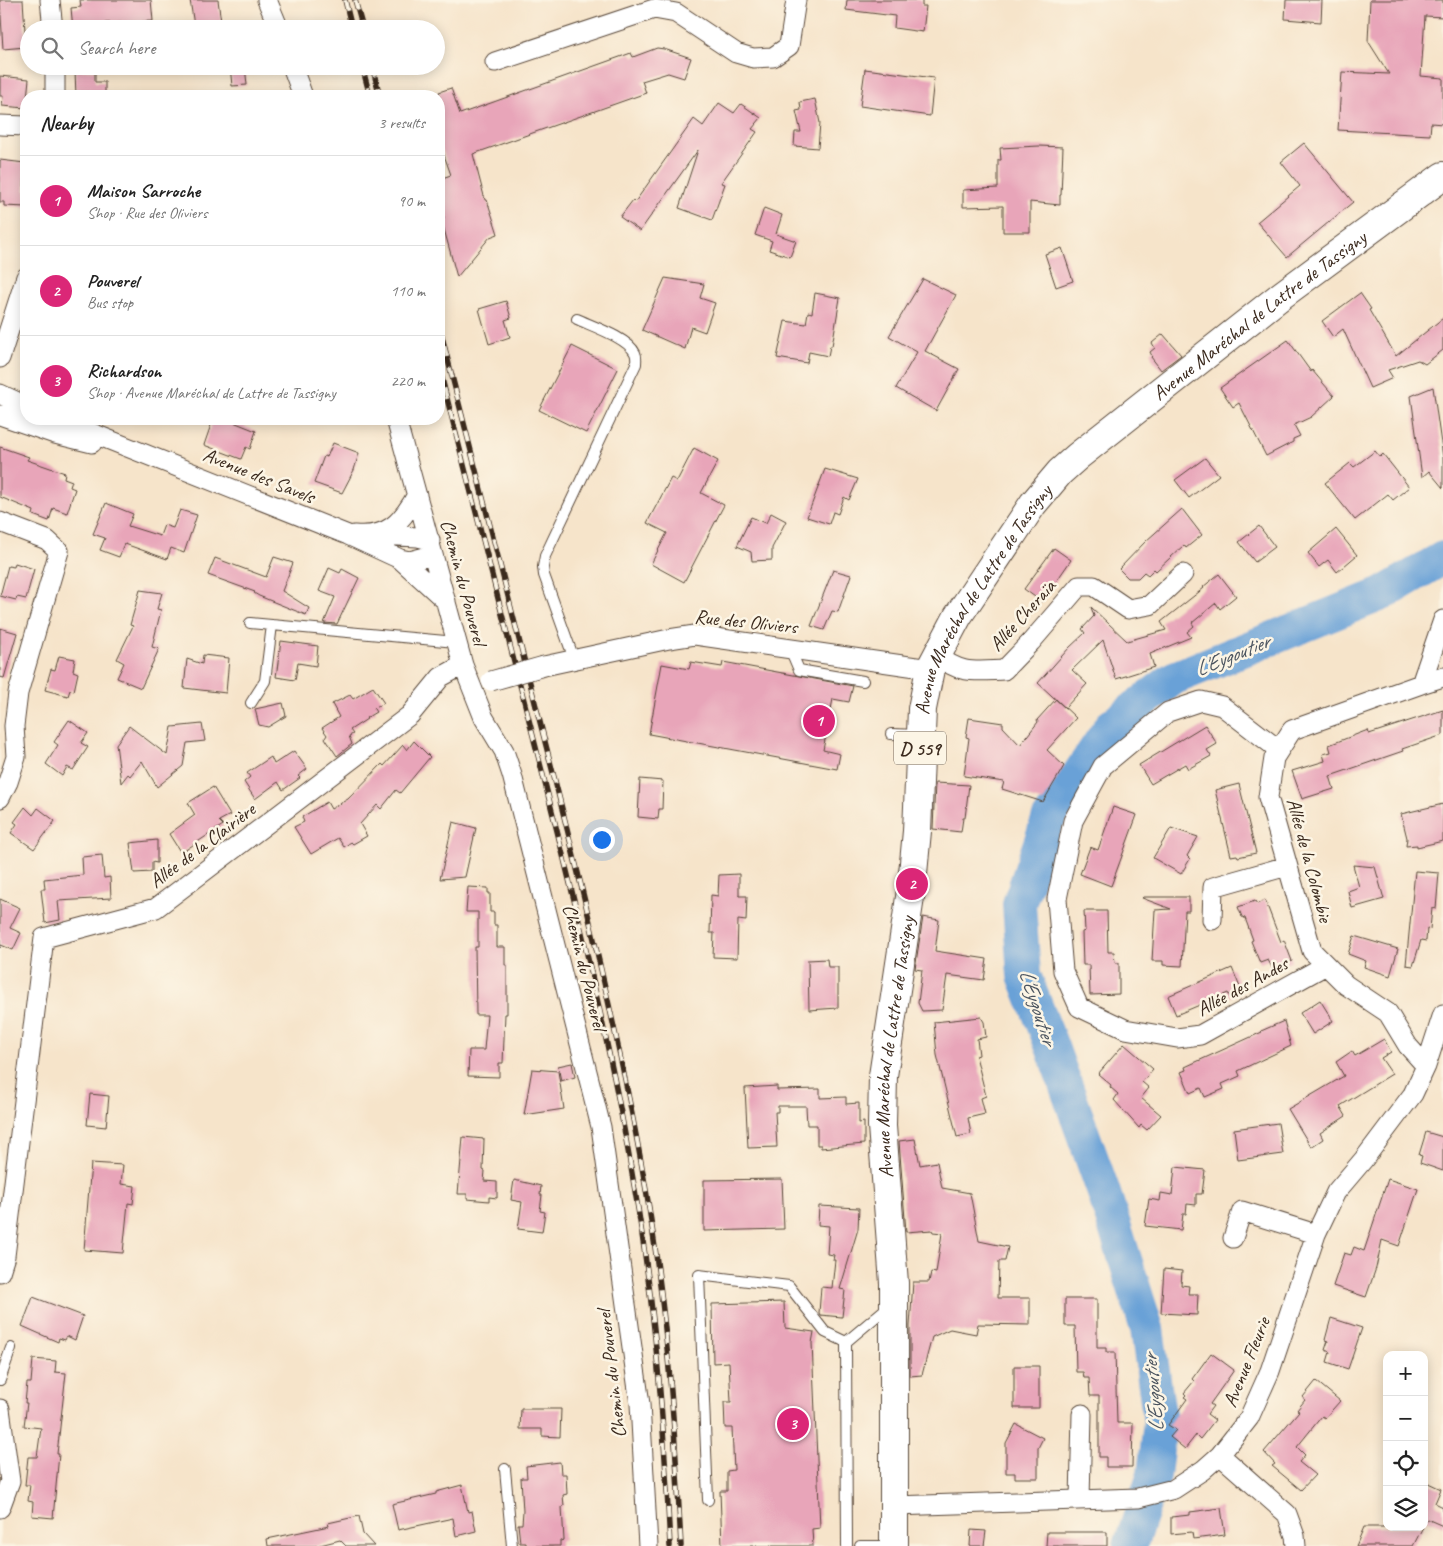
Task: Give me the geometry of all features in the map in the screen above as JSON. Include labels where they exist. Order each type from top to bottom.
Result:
[{"type":"main road","name":"Avenue Maréchal de Lattre de Tassigny","points":[[894,1546],[894,1283],[882,1126],[883,1076],[912,884],[917,831],[922,709],[934,662],[958,616],[1034,504],[1066,467],[1282,295],[1443,176]]},
{"type":"street","points":[[50,0],[52,20]]},
{"type":"street","points":[[267,0],[275,20]]},
{"type":"street","points":[[495,62],[654,9],[676,13],[736,54],[753,58],[773,57],[789,46],[796,0]]},
{"type":"street","points":[[55,90],[56,75]]},
{"type":"street","points":[[295,75],[300,90]]},
{"type":"street","points":[[0,125],[20,126]]},
{"type":"street","points":[[0,358],[20,311]]},
{"type":"street","points":[[0,394],[20,403]]},
{"type":"street","name":"Avenue des Savels","points":[[0,415],[20,422]]},
{"type":"street","name":"Avenue des Savels","points":[[29,425],[55,434],[154,457]]},
{"type":"street","name":"Avenue des Savels","points":[[72,425],[348,535],[400,559],[410,561],[431,548],[418,537],[348,535]]},
{"type":"street","name":"Chemin du Pouverel","points":[[398,425],[463,665],[484,718],[504,751],[512,775],[601,1127],[640,1404],[648,1546]]},
{"type":"street","points":[[378,535],[398,523],[417,495]]},
{"type":"street","points":[[0,522],[47,540],[59,551],[18,693],[14,726],[16,757],[8,782],[0,798]]},
{"type":"street","name":"Avenue des Savels","points":[[400,559],[446,602]]},
{"type":"street","name":"Allée Cheraïa","points":[[934,662],[947,664],[959,670],[1004,670],[1031,642],[1078,586],[1094,586],[1128,609],[1150,605],[1183,574]]},
{"type":"street","points":[[1422,684],[1443,620]]},
{"type":"street","name":"Rue des Oliviers","points":[[472,686],[544,666],[695,635],[790,649],[934,662]]},
{"type":"street","name":"Allée de la Clairière","points":[[0,1272],[5,1256],[44,938],[156,908],[410,715],[441,678],[463,665]]},
{"type":"street","name":"Allée de la Colombie","points":[[1426,1066],[1408,1046],[1388,1013],[1346,985],[1312,951],[1268,797],[1274,758],[1292,730],[1443,678]]},
{"type":"street","name":"Allée des Andes","points":[[1279,750],[1222,706],[1201,702],[1168,712],[1103,766],[1074,821],[1057,899],[1063,972],[1079,1007],[1125,1029],[1177,1038],[1200,1035],[1326,965]]},
{"type":"street","points":[[1212,920],[1213,887],[1287,866]]},
{"type":"street","name":"Avenue Fleurie","points":[[894,1506],[1138,1498],[1174,1489],[1220,1456],[1249,1418],[1270,1371],[1316,1234],[1336,1192],[1364,1159],[1413,1094],[1426,1066],[1443,1014]]},
{"type":"street","points":[[1233,1238],[1242,1211],[1316,1234]]},
{"type":"street","points":[[0,1409],[10,1481],[0,1508]]},
{"type":"street","points":[[1080,1500],[1082,1414]]},
{"type":"street","points":[[1220,1456],[1287,1514],[1295,1536],[1296,1546]]},
{"type":"lane","points":[[574,660],[544,575],[545,556],[636,364],[634,351],[624,342],[577,319]]},
{"type":"lane","points":[[250,623],[456,642]]},
{"type":"lane","points":[[251,703],[265,682],[272,625]]},
{"type":"lane","points":[[790,649],[799,670],[862,681]]},
{"type":"lane","points":[[891,734],[920,735]]},
{"type":"lane","points":[[708,1500],[699,1274],[789,1286],[825,1332],[846,1342]]},
{"type":"lane","points":[[846,1342],[894,1302]]},
{"type":"lane","points":[[846,1342],[847,1546]]},
{"type":"lane","points":[[0,1380],[11,1348]]},
{"type":"lane","points":[[505,1469],[512,1546]]},
{"type":"lane","points":[[860,1546],[894,1546]]},
{"type":"building","points":[[0,0],[23,0],[24,20],[20,20],[20,48],[3,49]]},
{"type":"building","points":[[80,0],[151,0],[153,20],[72,20],[71,8],[81,7]]},
{"type":"building","points":[[190,0],[218,0],[221,20],[193,20]]},
{"type":"building","points":[[847,0],[922,0],[922,6],[926,6],[923,32],[894,28],[895,16],[846,10]]},
{"type":"building","points":[[1286,0],[1322,0],[1321,22],[1285,19]]},
{"type":"building","points":[[1370,0],[1443,0],[1443,17],[1425,16],[1421,76],[1443,78],[1443,124],[1431,123],[1430,135],[1338,130],[1342,72],[1389,74],[1368,41]]},
{"type":"building","points":[[657,48],[691,58],[684,78],[668,73],[642,81],[646,93],[473,154],[485,200],[487,200],[498,234],[490,237],[457,277],[445,233],[445,177],[451,175],[445,158],[445,90],[451,88],[460,114],[631,53],[633,57]]},
{"type":"building","points":[[865,69],[934,78],[930,116],[860,106]]},
{"type":"building","points":[[75,75],[95,75],[95,82],[105,82],[105,90],[76,90]]},
{"type":"building","points":[[231,75],[246,75],[247,85],[232,86]]},
{"type":"building","points":[[0,76],[29,79],[28,90],[20,90],[20,108],[2,106],[3,96],[0,96]]},
{"type":"building","points":[[815,99],[820,123],[818,148],[794,146],[795,132],[801,132],[796,111],[801,110],[800,102]]},
{"type":"building","points":[[719,103],[734,113],[741,104],[761,118],[752,129],[757,132],[721,183],[725,184],[712,220],[679,208],[698,150],[640,231],[620,217],[633,200],[635,202],[694,119],[703,126]]},
{"type":"building","points":[[1304,143],[1353,202],[1287,257],[1257,222],[1300,186],[1281,162]]},
{"type":"building","points":[[1063,147],[1060,205],[1030,202],[1030,232],[1003,232],[1003,206],[963,207],[963,190],[998,188],[998,160],[1001,160],[1000,148]]},
{"type":"building","points":[[0,160],[20,162],[20,207],[4,206],[4,202],[0,202]]},
{"type":"building","points":[[764,208],[782,215],[776,234],[796,241],[790,257],[769,250],[772,241],[755,235]]},
{"type":"building","points":[[1062,248],[1073,281],[1056,287],[1045,254]]},
{"type":"building","points":[[665,278],[704,284],[700,298],[715,303],[705,332],[691,327],[685,349],[642,330]]},
{"type":"building","points":[[923,279],[956,295],[925,351],[959,369],[936,411],[896,388],[917,352],[889,336]]},
{"type":"building","points":[[815,293],[840,298],[832,346],[830,346],[828,356],[809,352],[807,363],[777,358],[785,321],[806,324],[808,312],[812,313]]},
{"type":"building","points":[[1360,293],[1371,309],[1369,310],[1396,356],[1443,318],[1443,350],[1425,364],[1418,360],[1388,370],[1393,378],[1370,388],[1343,329],[1333,337],[1322,321]]},
{"type":"building","points":[[506,301],[511,318],[505,320],[510,337],[489,344],[479,309]]},
{"type":"building","points":[[1163,334],[1181,355],[1161,370],[1151,357],[1150,352],[1155,348],[1152,343]]},
{"type":"building","points":[[1288,340],[1311,372],[1312,370],[1334,396],[1311,417],[1294,425],[1300,436],[1293,439],[1293,442],[1266,456],[1239,403],[1233,407],[1220,388]]},
{"type":"building","points":[[572,346],[618,369],[586,433],[539,410]]},
{"type":"building","points":[[1433,387],[1443,458],[1443,488],[1429,471],[1422,477],[1411,396]]},
{"type":"building","points":[[211,425],[241,425],[256,431],[250,449],[246,447],[241,459],[204,445]]},
{"type":"building","points":[[333,443],[359,453],[354,470],[342,493],[314,483],[324,456],[327,457]]},
{"type":"building","points":[[0,447],[29,457],[27,460],[65,473],[64,478],[72,481],[70,487],[75,489],[67,513],[53,508],[49,521],[33,515],[34,511],[0,497]]},
{"type":"building","points":[[694,448],[718,461],[701,493],[724,505],[684,582],[651,564],[667,533],[647,523],[671,478],[677,481]]},
{"type":"building","points":[[1375,451],[1380,457],[1383,454],[1409,487],[1393,500],[1388,494],[1355,520],[1325,483],[1350,463],[1354,467]]},
{"type":"building","points":[[1205,458],[1219,475],[1189,498],[1175,480]]},
{"type":"building","points":[[825,469],[858,479],[849,500],[844,497],[838,514],[833,512],[829,524],[807,517]]},
{"type":"building","points":[[106,503],[133,514],[128,526],[160,536],[164,525],[173,528],[180,510],[197,515],[184,553],[171,548],[167,559],[125,544],[119,557],[100,550],[105,538],[93,534]]},
{"type":"building","points":[[1182,509],[1202,535],[1186,548],[1184,545],[1156,571],[1154,569],[1148,575],[1144,572],[1138,578],[1128,578],[1119,569],[1146,541]]},
{"type":"building","points":[[771,513],[786,521],[772,548],[772,560],[752,561],[751,552],[737,546],[751,517],[766,523]]},
{"type":"building","points":[[1259,526],[1275,547],[1255,562],[1239,542]]},
{"type":"building","points":[[1336,529],[1357,555],[1337,572],[1328,560],[1319,567],[1308,553]]},
{"type":"building","points":[[1054,548],[1071,560],[1042,602],[1024,589]]},
{"type":"building","points":[[274,557],[293,563],[282,591],[309,608],[306,615],[259,596],[255,592],[208,575],[215,558],[266,577]]},
{"type":"building","points":[[15,563],[34,569],[26,599],[17,597],[16,600],[0,596],[8,566],[14,567]]},
{"type":"building","points":[[329,568],[340,573],[342,569],[359,578],[337,624],[324,623],[335,597],[319,591]]},
{"type":"building","points":[[833,570],[851,575],[838,612],[832,611],[824,630],[811,626]]},
{"type":"building","points":[[1219,574],[1236,596],[1220,609],[1216,603],[1192,623],[1194,626],[1187,632],[1191,637],[1150,654],[1154,667],[1116,679],[1103,640],[1072,670],[1087,684],[1065,708],[1038,683],[1085,633],[1082,629],[1094,616],[1091,607],[1127,641],[1166,630],[1161,622]]},
{"type":"building","points":[[140,590],[162,593],[157,609],[161,610],[152,647],[159,649],[141,688],[117,678],[124,663],[117,659],[133,626],[130,625]]},
{"type":"building","points":[[0,628],[17,633],[4,678],[0,677]]},
{"type":"building","points":[[281,641],[318,646],[316,666],[298,663],[295,680],[276,677]]},
{"type":"building","points":[[203,655],[229,658],[226,693],[184,688],[187,659],[202,664]]},
{"type":"building","points":[[59,656],[75,659],[73,671],[78,673],[74,691],[70,690],[68,696],[45,690],[51,669],[55,670]]},
{"type":"building","points":[[691,662],[722,667],[723,662],[853,686],[849,702],[833,699],[823,750],[840,754],[837,769],[649,734],[662,664],[689,669]]},
{"type":"building","points":[[373,687],[384,703],[374,709],[376,712],[350,730],[353,734],[349,736],[352,744],[337,756],[325,738],[327,735],[322,728],[339,717],[332,704],[350,695],[353,699]]},
{"type":"building","points":[[1056,699],[1076,718],[1047,750],[1064,766],[1043,802],[1002,789],[1004,782],[964,776],[969,738],[966,737],[969,718],[1003,723],[1003,727],[1020,745],[1038,722],[1037,720]]},
{"type":"building","points":[[283,703],[286,716],[268,727],[259,725],[255,709]]},
{"type":"building","points":[[1443,710],[1443,735],[1330,776],[1334,789],[1302,799],[1292,771],[1325,761],[1323,754],[1331,752],[1329,745],[1368,730],[1369,734]]},
{"type":"building","points":[[69,720],[88,733],[81,743],[88,747],[73,770],[67,767],[62,776],[46,764],[58,745],[54,742]]},
{"type":"building","points":[[202,724],[205,741],[187,743],[183,766],[157,787],[142,761],[130,776],[128,774],[121,783],[116,744],[129,726],[167,755],[172,727]]},
{"type":"building","points":[[1205,725],[1217,744],[1207,750],[1211,756],[1188,769],[1185,764],[1151,784],[1139,765]]},
{"type":"building","points":[[414,741],[430,757],[400,793],[396,790],[381,809],[377,805],[360,824],[367,836],[344,847],[338,838],[311,854],[294,827],[304,822],[302,817],[327,802],[331,809],[348,799],[382,764],[384,766],[403,745],[407,750]]},
{"type":"building","points":[[294,751],[307,769],[298,776],[300,778],[283,790],[278,782],[255,799],[244,782],[250,777],[247,773],[271,757],[274,764]]},
{"type":"building","points":[[640,779],[663,781],[662,809],[659,809],[658,819],[638,817]]},
{"type":"building","points":[[935,783],[969,785],[965,818],[963,818],[961,832],[933,829]]},
{"type":"building","points":[[1239,784],[1256,853],[1238,857],[1237,855],[1231,856],[1215,790]]},
{"type":"building","points":[[213,787],[230,815],[219,821],[223,825],[181,853],[169,834],[195,815],[188,803]]},
{"type":"building","points":[[1443,804],[1443,841],[1417,847],[1417,845],[1406,846],[1407,838],[1401,814]]},
{"type":"building","points":[[25,807],[33,815],[38,808],[55,821],[34,849],[11,833],[17,824],[14,822]]},
{"type":"building","points":[[1113,807],[1137,815],[1111,886],[1080,874],[1090,847],[1098,850]]},
{"type":"building","points":[[453,822],[476,828],[465,877],[440,879]]},
{"type":"building","points":[[1171,828],[1198,837],[1187,856],[1190,859],[1181,874],[1153,858]]},
{"type":"building","points":[[157,840],[157,863],[152,862],[152,872],[134,873],[130,843]]},
{"type":"building","points":[[102,855],[104,878],[110,877],[111,898],[58,901],[60,920],[45,923],[41,889],[45,889],[44,879],[83,875],[82,857]]},
{"type":"building","points":[[1353,865],[1375,867],[1384,899],[1352,908],[1348,891],[1359,887]]},
{"type":"building","points":[[1415,871],[1439,873],[1436,909],[1432,908],[1430,929],[1427,928],[1426,941],[1421,940],[1413,966],[1406,965]]},
{"type":"building","points":[[739,874],[739,896],[747,896],[746,921],[738,920],[737,958],[713,957],[714,933],[710,933],[711,895],[718,896],[719,875]]},
{"type":"building","points":[[468,887],[488,888],[488,893],[490,893],[490,912],[494,912],[494,925],[497,925],[497,947],[505,947],[507,1014],[505,1014],[503,1063],[499,1063],[499,1077],[468,1076],[469,1050],[484,1050],[487,1015],[476,1015],[475,947],[478,947],[478,912],[466,912]]},
{"type":"building","points":[[1143,897],[1189,897],[1189,911],[1185,911],[1182,966],[1163,965],[1163,961],[1152,961],[1155,910],[1171,909]]},
{"type":"building","points":[[0,899],[20,908],[10,928],[21,933],[13,950],[1,945],[0,948]]},
{"type":"building","points":[[1265,900],[1281,942],[1284,940],[1292,961],[1273,969],[1268,960],[1260,963],[1251,941],[1253,940],[1245,918],[1242,917],[1238,907],[1255,901],[1257,904]]},
{"type":"building","points":[[1084,911],[1107,911],[1108,952],[1114,952],[1115,963],[1119,963],[1119,994],[1090,995],[1089,965],[1083,965],[1082,932],[1085,931]]},
{"type":"building","points":[[923,917],[939,920],[935,951],[987,959],[984,980],[947,975],[942,1010],[922,1011],[918,1003],[922,970],[915,969]]},
{"type":"building","points":[[1354,936],[1398,949],[1390,976],[1364,967],[1366,961],[1348,954]]},
{"type":"building","points":[[827,959],[828,967],[838,967],[838,1008],[809,1010],[808,960]]},
{"type":"building","points":[[1232,968],[1242,992],[1230,997],[1228,993],[1176,1015],[1168,996]]},
{"type":"building","points":[[1320,1000],[1333,1021],[1313,1034],[1300,1013]]},
{"type":"building","points":[[981,1017],[984,1022],[986,1037],[977,1039],[979,1055],[976,1056],[986,1096],[981,1098],[985,1114],[968,1118],[971,1134],[957,1137],[937,1055],[934,1022]]},
{"type":"building","points":[[1284,1021],[1291,1046],[1238,1071],[1240,1076],[1222,1084],[1224,1089],[1205,1097],[1201,1088],[1190,1093],[1181,1072],[1186,1070],[1185,1067]]},
{"type":"building","points":[[1384,1039],[1391,1052],[1381,1058],[1392,1074],[1340,1106],[1346,1116],[1320,1133],[1323,1139],[1311,1147],[1288,1109],[1344,1076],[1336,1062],[1352,1051],[1355,1056]]},
{"type":"building","points":[[1124,1044],[1153,1069],[1142,1082],[1149,1088],[1141,1098],[1161,1115],[1147,1130],[1141,1125],[1139,1128],[1114,1100],[1118,1094],[1098,1074]]},
{"type":"building","points":[[572,1063],[575,1077],[561,1081],[558,1066]]},
{"type":"building","points":[[532,1069],[558,1071],[564,1109],[524,1115]]},
{"type":"building","points":[[777,1086],[777,1090],[820,1089],[820,1098],[846,1097],[846,1104],[859,1103],[859,1123],[864,1122],[864,1144],[821,1148],[821,1145],[817,1145],[817,1125],[807,1125],[806,1106],[778,1106],[778,1112],[775,1112],[777,1147],[748,1148],[745,1088]]},
{"type":"building","points":[[90,1094],[109,1096],[106,1127],[87,1125]]},
{"type":"building","points":[[1278,1123],[1283,1154],[1238,1160],[1234,1129]]},
{"type":"building","points":[[1426,1132],[1443,1137],[1443,1171],[1420,1163],[1422,1156],[1419,1155]]},
{"type":"building","points":[[463,1137],[484,1139],[484,1181],[497,1182],[497,1198],[489,1197],[489,1201],[467,1199],[467,1194],[458,1194]]},
{"type":"building","points":[[915,1139],[920,1165],[937,1162],[942,1188],[970,1193],[979,1241],[1008,1247],[1005,1261],[999,1261],[998,1298],[1030,1298],[1030,1325],[978,1324],[976,1334],[950,1329],[932,1337],[922,1375],[910,1376],[910,1326],[913,1282],[929,1282],[931,1272],[936,1273],[942,1233],[933,1232],[932,1230],[906,1232],[899,1141]]},
{"type":"building","points":[[91,1163],[123,1165],[121,1184],[135,1186],[133,1204],[128,1203],[123,1253],[84,1250]]},
{"type":"building","points":[[1175,1167],[1205,1170],[1202,1194],[1196,1194],[1196,1205],[1187,1204],[1186,1214],[1183,1214],[1181,1230],[1145,1226],[1149,1199],[1160,1201],[1161,1193],[1172,1195]]},
{"type":"building","points":[[782,1179],[784,1229],[704,1231],[704,1180]]},
{"type":"building","points":[[1388,1179],[1418,1189],[1399,1246],[1382,1240],[1376,1268],[1366,1297],[1333,1286],[1344,1253],[1351,1255],[1354,1247],[1364,1251]]},
{"type":"building","points":[[514,1180],[541,1186],[540,1211],[545,1212],[542,1232],[518,1229],[522,1202],[511,1200]]},
{"type":"building","points":[[819,1206],[859,1208],[858,1229],[840,1289],[845,1290],[842,1317],[820,1315],[819,1313],[821,1287],[832,1288],[835,1260],[833,1260],[834,1255],[827,1254],[829,1226],[818,1225]]},
{"type":"building","points":[[1164,1269],[1182,1271],[1181,1285],[1189,1286],[1188,1294],[1198,1294],[1197,1315],[1161,1313]]},
{"type":"building","points":[[33,1297],[83,1316],[75,1340],[67,1336],[65,1340],[59,1338],[58,1342],[22,1326]]},
{"type":"building","points":[[1065,1299],[1097,1299],[1097,1348],[1106,1348],[1106,1352],[1115,1352],[1117,1423],[1133,1423],[1132,1467],[1106,1467],[1106,1457],[1099,1457],[1099,1396],[1090,1396],[1089,1378],[1084,1378],[1083,1372],[1076,1372],[1075,1326],[1065,1326]]},
{"type":"building","points":[[784,1302],[785,1328],[814,1332],[812,1343],[820,1528],[812,1529],[813,1546],[722,1546],[720,1491],[727,1491],[727,1471],[734,1470],[732,1428],[725,1428],[724,1402],[731,1402],[729,1362],[713,1363],[712,1304]]},
{"type":"building","points":[[1331,1318],[1362,1328],[1348,1369],[1327,1362],[1330,1352],[1325,1350],[1328,1341],[1325,1340]]},
{"type":"building","points":[[1211,1353],[1234,1370],[1210,1404],[1213,1406],[1207,1414],[1215,1420],[1200,1439],[1196,1435],[1185,1449],[1170,1437],[1176,1430],[1168,1425],[1187,1399],[1184,1397],[1186,1395],[1184,1393],[1194,1381],[1192,1379]]},
{"type":"building","points":[[33,1359],[56,1361],[55,1372],[66,1373],[57,1454],[59,1454],[53,1518],[32,1516],[33,1502],[28,1501],[30,1485],[25,1485],[28,1457],[37,1457],[41,1428],[24,1426],[27,1383],[31,1383]]},
{"type":"building","points":[[1014,1366],[1039,1366],[1039,1408],[1014,1408]]},
{"type":"building","points":[[1316,1381],[1340,1401],[1325,1418],[1322,1416],[1297,1447],[1305,1455],[1299,1462],[1315,1475],[1301,1490],[1272,1466],[1275,1464],[1264,1452],[1299,1411],[1297,1410],[1305,1400],[1303,1397]]},
{"type":"building","points":[[521,1409],[561,1409],[560,1437],[542,1436],[542,1429],[520,1429]]},
{"type":"building","points":[[1016,1424],[1043,1438],[1038,1448],[1038,1478],[1015,1478],[1015,1473],[1006,1473],[1006,1443]]},
{"type":"building","points":[[560,1462],[561,1474],[566,1474],[567,1494],[563,1495],[564,1506],[562,1507],[564,1540],[560,1541],[560,1546],[526,1546],[526,1543],[520,1543],[518,1524],[522,1524],[523,1511],[521,1478],[527,1478],[526,1466]]},
{"type":"building","points":[[1428,1483],[1441,1489],[1435,1503],[1443,1507],[1443,1526],[1428,1519]]},
{"type":"building","points":[[462,1485],[468,1512],[472,1511],[476,1531],[456,1536],[453,1518],[398,1530],[392,1504],[436,1494],[436,1492]]},
{"type":"building","points":[[1221,1508],[1225,1535],[1193,1539],[1192,1532],[1171,1534],[1171,1517],[1190,1515],[1190,1512]]},
{"type":"building","points":[[359,1516],[363,1534],[374,1546],[346,1546],[340,1540],[316,1546],[268,1546],[267,1539],[329,1526],[328,1523]]},
{"type":"building","points":[[1364,1527],[1383,1527],[1383,1531],[1421,1531],[1413,1546],[1356,1546]]},
{"type":"building","points":[[971,1530],[986,1531],[984,1546],[970,1546]]},
{"type":"building","points":[[1047,1532],[1107,1532],[1107,1546],[1046,1546]]},
{"type":"waterway","name":"L'Eygoutier","points":[[1130,1546],[1154,1475],[1160,1422],[1147,1329],[1104,1193],[1024,975],[1019,904],[1048,820],[1111,726],[1174,678],[1382,594],[1443,558]]},
{"type":"railway","points":[[345,0],[350,20]]},
{"type":"railway","points":[[355,0],[361,20]]},
{"type":"railway","points":[[364,75],[368,90]]},
{"type":"railway","points":[[374,75],[378,90]]},
{"type":"railway","points":[[445,348],[556,783],[611,1011],[623,1069],[645,1184],[659,1274],[673,1410],[681,1546]]},
{"type":"railway","points":[[445,390],[573,896],[600,1011],[624,1127],[648,1275],[653,1320],[662,1410],[670,1546]]},
{"type":"place","name":"Maison Sarroche","points":[[819,721]]},
{"type":"place","name":"Pouverel","points":[[912,884]]},
{"type":"place","name":"Richardson","points":[[793,1424]]}]
